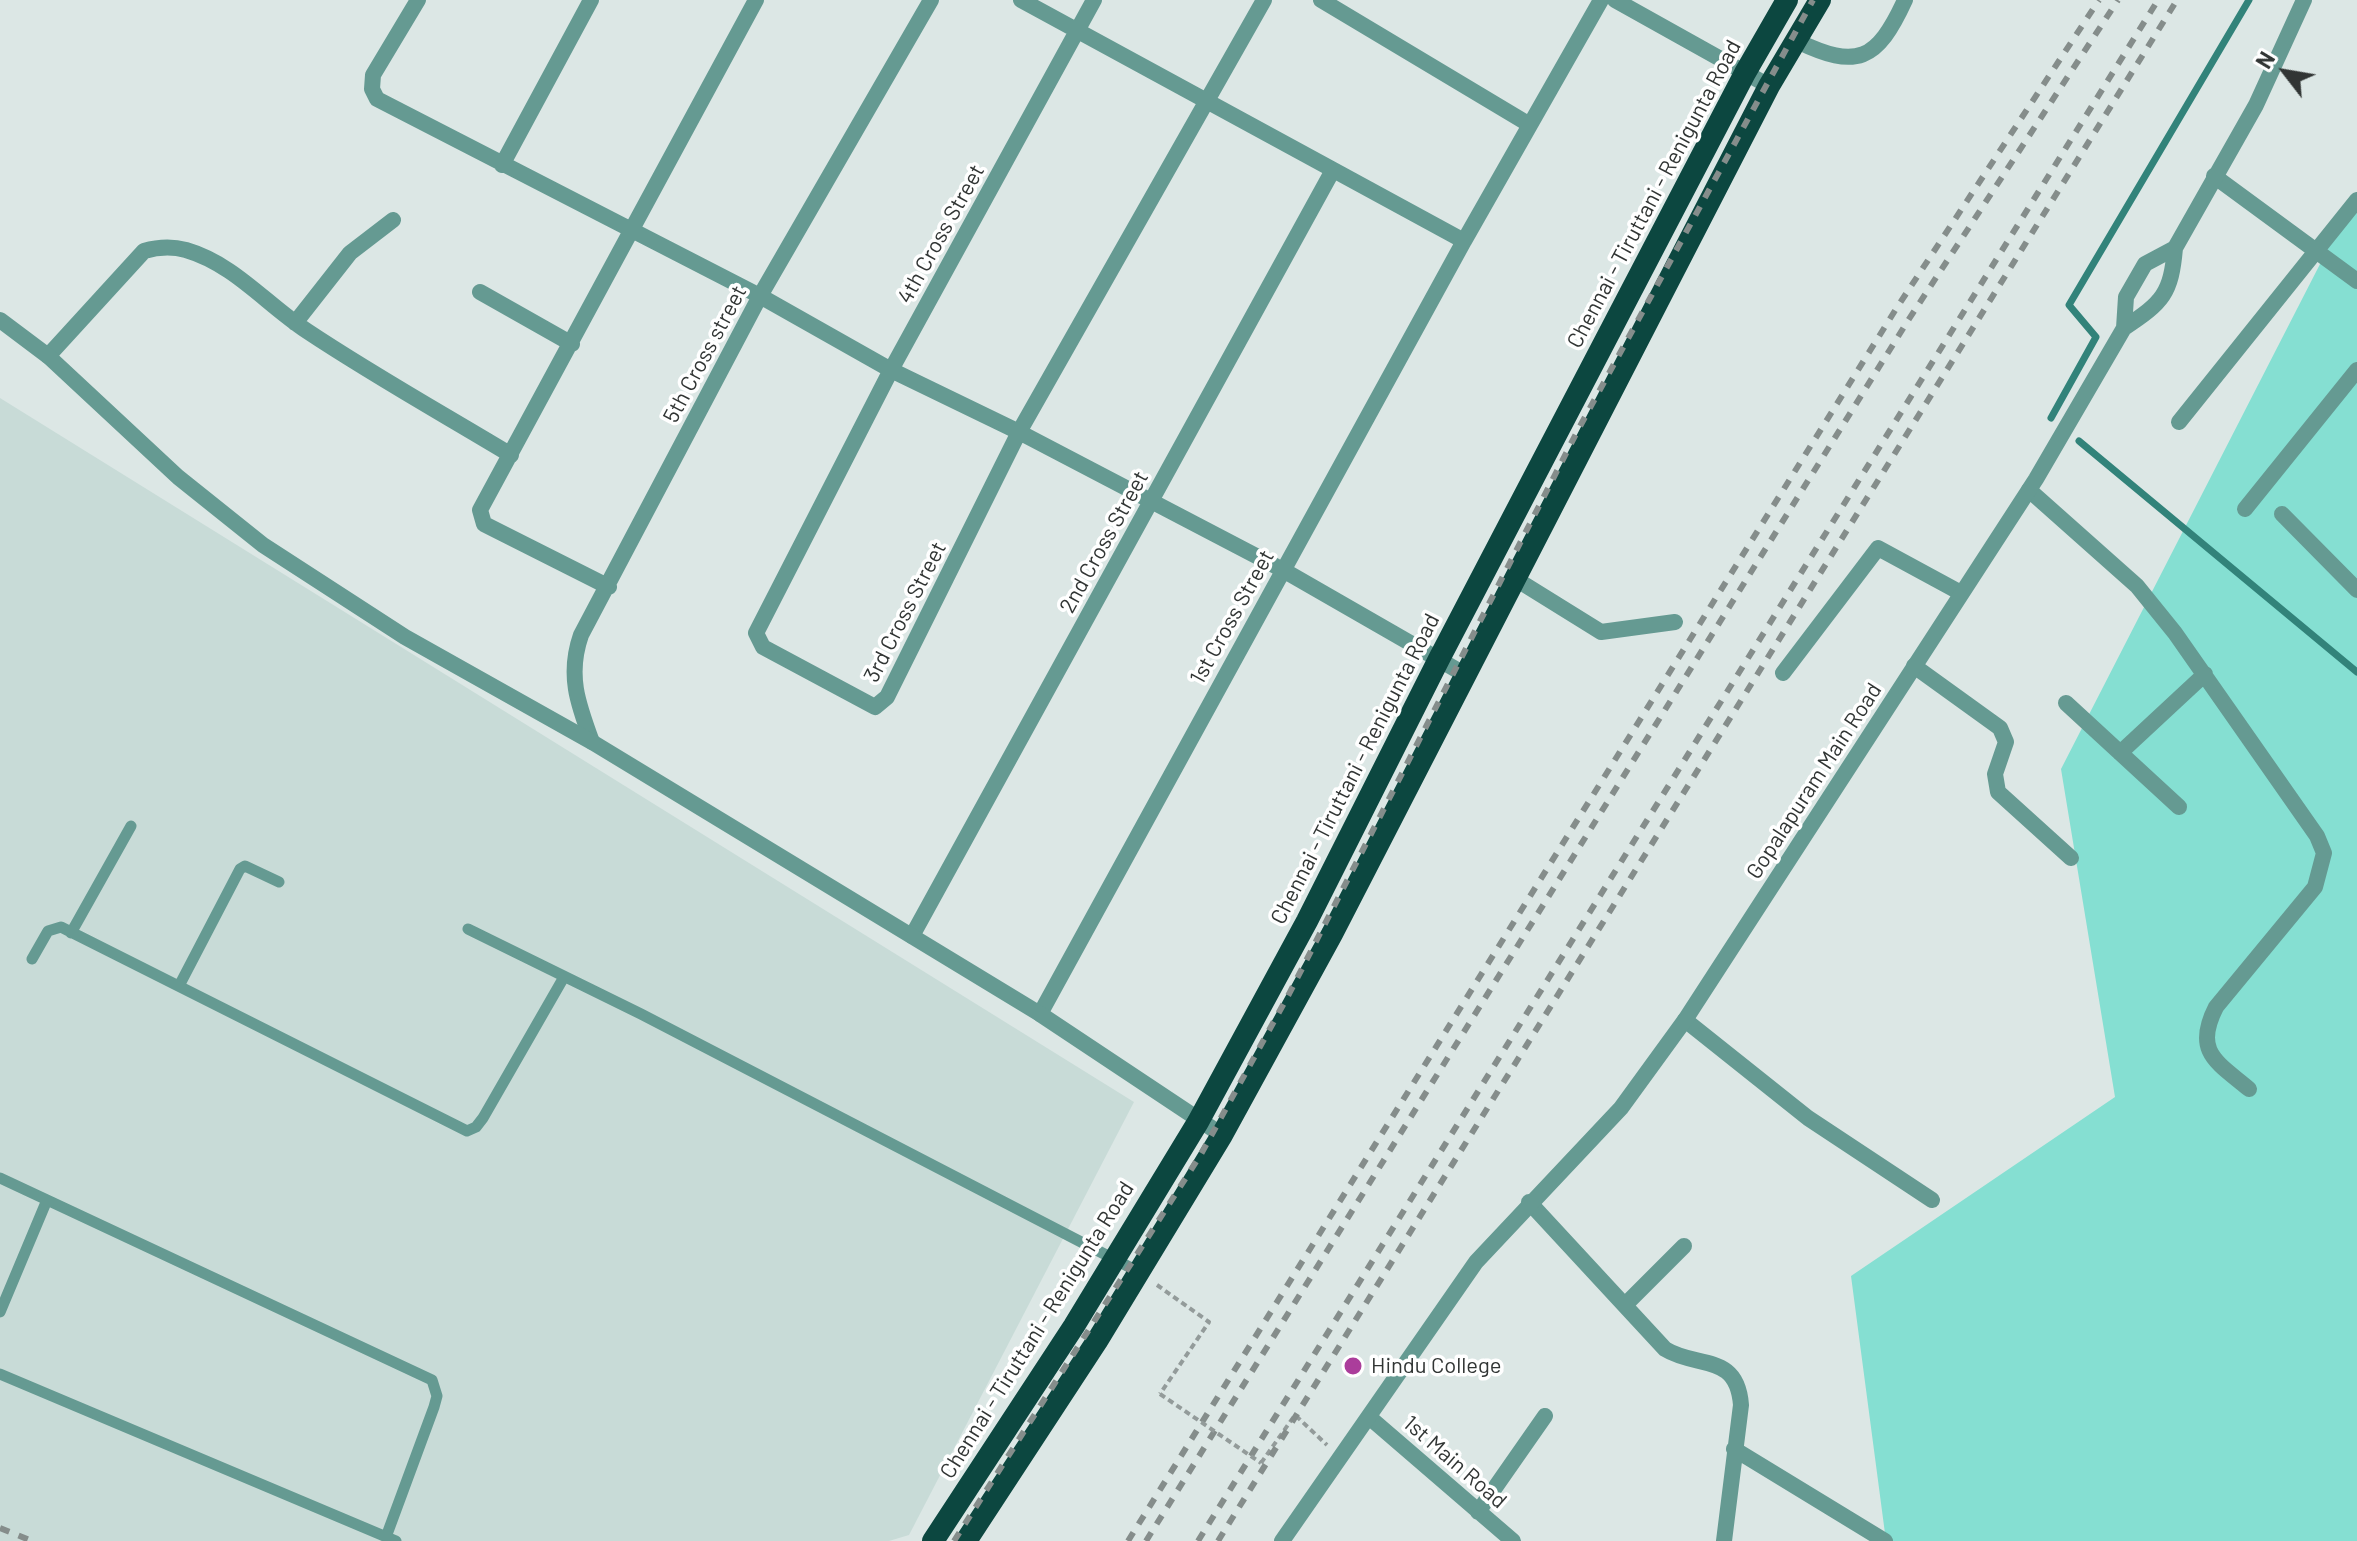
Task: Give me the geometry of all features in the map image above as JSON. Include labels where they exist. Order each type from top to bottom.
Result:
[{"type":"highway","name":"Chennai - Tiruttani - Renigunta Road","points":[[933,1541],[1115,1259],[1198,1122],[1307,921],[1439,659],[1745,73],[1787,0]]},
{"type":"highway","points":[[966,1541],[1139,1272],[1222,1135],[1332,934],[1769,86],[1820,0]]},
{"type":"street","points":[[418,0],[373,75],[372,89],[377,99],[760,296],[891,370],[1152,500],[1283,570],[1464,674]]},
{"type":"street","points":[[502,165],[591,0]]},
{"type":"street","points":[[609,587],[484,524],[480,510],[756,0]]},
{"type":"street","name":"5th Cross street","points":[[592,742],[575,695],[573,657],[581,635],[760,296],[931,0]]},
{"type":"street","points":[[1021,0],[1464,241]]},
{"type":"street","name":"4th Cross Street","points":[[829,490],[891,370],[1094,0]]},
{"type":"street","points":[[1019,432],[1264,0]]},
{"type":"street","points":[[1321,0],[1530,125]]},
{"type":"street","name":"1st Cross Street","points":[[1040,1014],[1464,241],[1601,0]]},
{"type":"street","points":[[1615,0],[1769,86]]},
{"type":"street","points":[[1797,41],[1849,60],[1874,51],[1905,0]]},
{"type":"street","name":"Gopalapuram Main Road","points":[[1288,1539],[1340,1458],[1476,1262],[1529,1202],[1621,1108],[1685,1020],[2029,490],[2124,328],[2126,297],[2145,264],[2175,248],[2256,105],[2304,0]]},
{"type":"street","name":"2nd Cross Street","points":[[912,936],[1333,170]]},
{"type":"street","points":[[2214,176],[2357,281]]},
{"type":"street","points":[[2179,422],[2357,200]]},
{"type":"street","points":[[295,323],[350,253],[393,220]]},
{"type":"street","points":[[48,356],[144,251],[160,247],[185,250],[217,264],[253,287],[295,323],[511,455]]},
{"type":"street","points":[[2124,328],[2158,305],[2171,282],[2175,248]]},
{"type":"street","points":[[480,292],[572,344]]},
{"type":"street","points":[[0,320],[48,356],[178,477],[263,545],[405,637],[592,742],[1040,1014],[1198,1122],[1222,1135]]},
{"type":"street","points":[[2245,509],[2357,370]]},
{"type":"street","name":"3rd Cross Street","points":[[829,490],[756,633],[757,638],[763,647],[869,706],[880,706],[933,610],[1019,432]]},
{"type":"street","points":[[2029,490],[2137,586],[2205,674],[2317,836],[2324,853],[2315,887],[2216,1007],[2206,1026],[2204,1035],[2213,1059],[2249,1089]]},
{"type":"street","points":[[2282,514],[2357,590]]},
{"type":"street","points":[[1783,673],[1878,548],[1961,593]]},
{"type":"street","points":[[1514,578],[1601,632],[1675,622]]},
{"type":"street","points":[[1914,666],[2000,728],[2006,742],[1995,774],[1998,792],[2004,801],[2071,858]]},
{"type":"street","points":[[2120,753],[2205,674]]},
{"type":"street","points":[[2066,703],[2179,807]]},
{"type":"street","points":[[1685,1020],[1808,1118],[1932,1200]]},
{"type":"street","points":[[1529,1202],[1665,1349],[1675,1355],[1713,1362],[1728,1371],[1740,1389],[1741,1405],[1724,1541]]},
{"type":"street","points":[[1626,1304],[1684,1246]]},
{"type":"street","points":[[1478,1512],[1545,1416]]},
{"type":"street","name":"1st Main Road","points":[[1369,1417],[1513,1541]]},
{"type":"street","points":[[1734,1449],[1885,1541]]},
{"type":"lane","points":[[71,933],[131,826]]},
{"type":"lane","points":[[179,986],[240,869],[245,866],[279,882]]},
{"type":"lane","points":[[32,959],[52,927],[71,933],[467,1131],[483,1118],[564,977]]},
{"type":"lane","points":[[468,929],[1139,1272]]},
{"type":"lane","points":[[0,1178],[432,1380],[437,1396],[391,1539],[0,1374]]},
{"type":"lane","points":[[0,1312],[47,1200]]},
{"type":"path","points":[[1139,1272],[1209,1322],[1160,1394],[1261,1463],[1295,1415],[1340,1458]]},
{"type":"shaded area","points":[[0,398],[1134,1102],[909,1535],[889,1541],[0,1541]]},
{"type":"green space","points":[[2357,192],[2357,1541],[1886,1541],[1851,1276],[2115,1097],[2061,769]]},
{"type":"waterway","points":[[2051,418],[2096,337],[2069,305],[2249,0]]},
{"type":"waterway","points":[[2079,441],[2357,672]]},
{"type":"railway","points":[[954,1541],[1201,1154],[1289,994],[1579,428],[1813,0]]},
{"type":"railway","points":[[1128,1541],[1896,309],[2099,0]]},
{"type":"railway","points":[[1146,1541],[1909,319],[2118,0]]},
{"type":"railway","points":[[1198,1541],[2158,0]]},
{"type":"railway","points":[[1218,1541],[2177,0]]},
{"type":"railway","points":[[0,1528],[32,1541]]},
{"type":"place","name":"Hindu College","points":[[1353,1366]]}]
